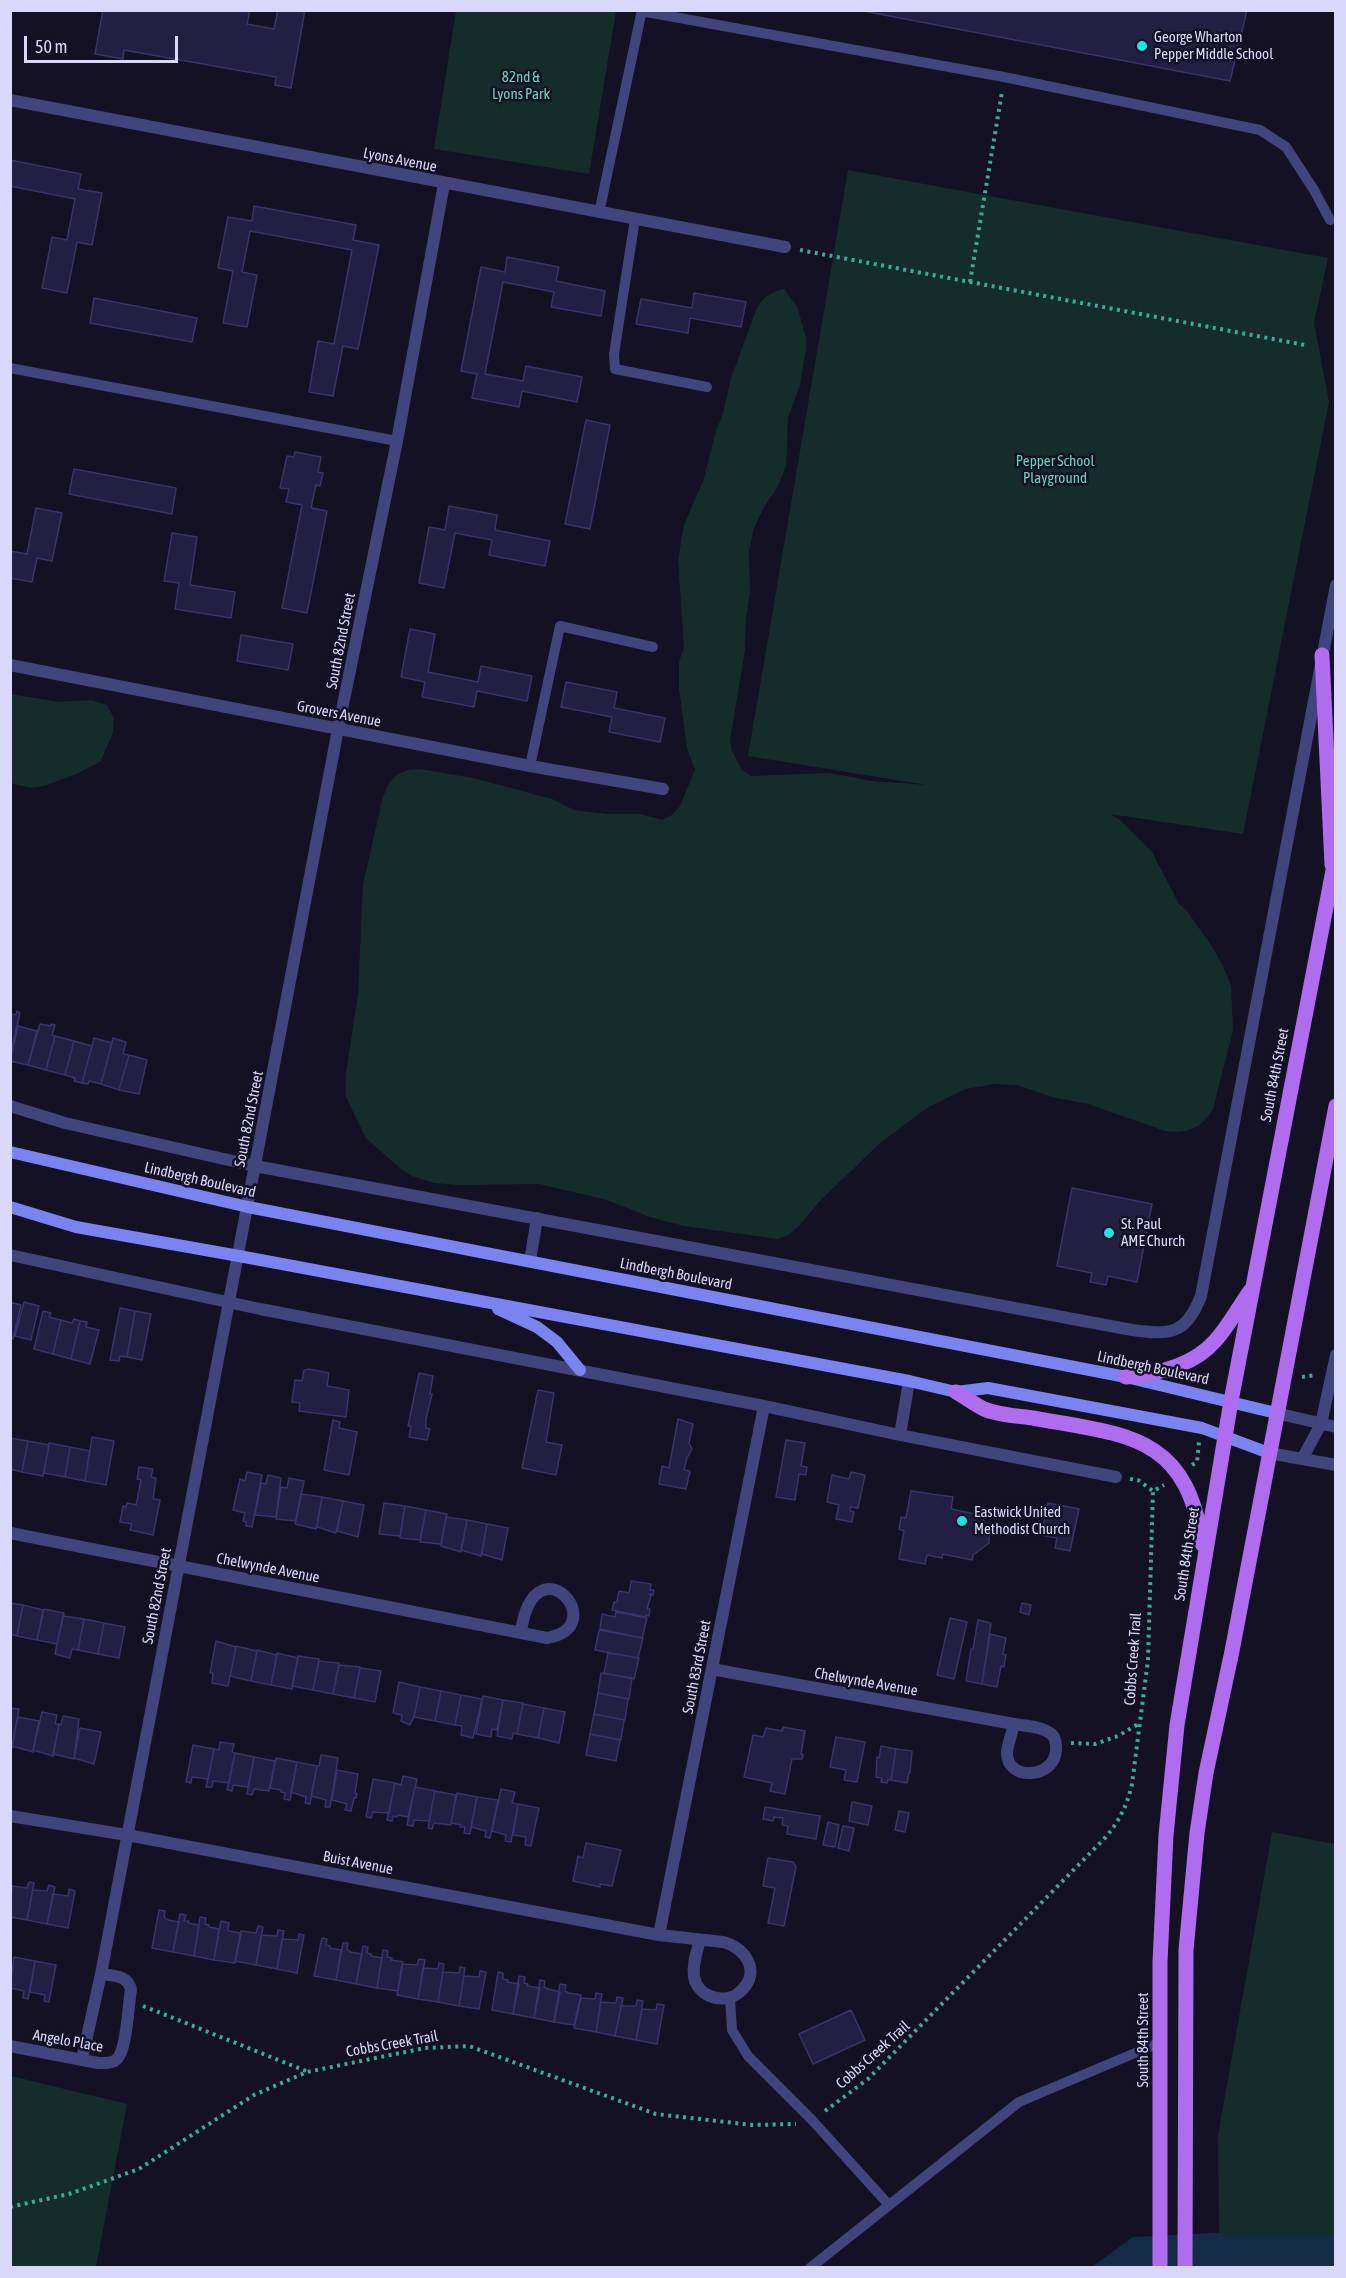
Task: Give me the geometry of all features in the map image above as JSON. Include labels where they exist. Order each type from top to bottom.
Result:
[{"type":"main road","points":[[1322,655],[1332,872]]},
{"type":"main road","name":"South 84th Street","points":[[1160,2268],[1160,1962],[1166,1835],[1177,1725],[1231,1401],[1335,855]]},
{"type":"main road","points":[[1185,2268],[1186,1950],[1197,1833],[1206,1773],[1335,1106]]},
{"type":"main road","name":"Lindbergh Boulevard","points":[[10,1152],[248,1207],[1126,1377],[1276,1413]]},
{"type":"main road","points":[[12,1209],[76,1227],[909,1381],[956,1392],[985,1410],[1131,1439],[1163,1455],[1180,1474],[1194,1500],[1205,1559]]},
{"type":"main road","points":[[1126,1377],[1148,1375],[1174,1368],[1206,1350],[1222,1332],[1253,1286]]},
{"type":"main road","points":[[477,1300],[537,1327],[557,1342],[580,1370]]},
{"type":"main road","points":[[956,1392],[988,1388],[1202,1428],[1269,1453]]},
{"type":"street","name":"Lyons Avenue","points":[[10,100],[785,247]]},
{"type":"street","name":"South 82nd Street","points":[[82,2059],[101,1974],[338,729],[397,441],[444,184]]},
{"type":"street","points":[[1322,655],[1335,585]]},
{"type":"street","name":"Lindbergh Boulevard","points":[[10,1106],[65,1123],[255,1166],[1132,1330],[1157,1333],[1173,1330],[1185,1324],[1194,1314],[1201,1296],[1322,655]]},
{"type":"street","name":"Grovers Avenue","points":[[10,665],[531,766],[663,789]]},
{"type":"street","points":[[530,1261],[537,1218]]},
{"type":"street","points":[[10,1255],[230,1302],[1116,1477]]},
{"type":"street","points":[[1302,1459],[1321,1424],[1335,1355]]},
{"type":"street","points":[[900,1435],[909,1381]]},
{"type":"street","name":"South 83rd Street","points":[[659,1935],[764,1406]]},
{"type":"street","name":"Lindbergh Boulevard","points":[[1276,1413],[1335,1427]]},
{"type":"street","points":[[1269,1453],[1335,1466]]},
{"type":"street","name":"Chelwynde Avenue","points":[[10,1533],[547,1638],[561,1634],[568,1629],[572,1621],[573,1608],[569,1598],[561,1591],[550,1589],[539,1593],[530,1601],[523,1615],[521,1632]]},
{"type":"street","name":"Chelwynde Avenue","points":[[712,1669],[1043,1729],[1053,1734],[1056,1742]]},
{"type":"street","points":[[1014,1724],[1007,1752],[1014,1768],[1024,1773],[1036,1773],[1053,1763],[1056,1742]]},
{"type":"street","name":"Buist Avenue","points":[[10,1816],[127,1835],[659,1935],[733,1944],[748,1958],[750,1967],[748,1981],[742,1991],[730,1998]]},
{"type":"street","points":[[700,1940],[694,1964],[696,1983],[706,1994],[715,1998],[730,1998]]},
{"type":"street","name":"Angelo Place","points":[[10,2046],[98,2063],[111,2063],[119,2059],[123,2047],[131,1990],[129,1983],[118,1976],[101,1974]]},
{"type":"lane","points":[[599,213],[641,11],[1004,76],[1260,130],[1286,147],[1314,189],[1330,220]]},
{"type":"lane","points":[[635,219],[614,354],[615,369],[707,387]]},
{"type":"lane","points":[[10,368],[397,441]]},
{"type":"lane","points":[[531,766],[560,626],[653,646]]},
{"type":"lane","points":[[730,1998],[732,2031],[748,2056],[812,2120],[889,2205]]},
{"type":"lane","points":[[810,2268],[1019,2102],[1161,2042]]},
{"type":"path","points":[[970,282],[1004,76]]},
{"type":"path","points":[[785,247],[1305,345]]},
{"type":"path","points":[[1301,1377],[1316,1375]]},
{"type":"path","points":[[1197,1462],[1200,1440]]},
{"type":"path","points":[[1116,1477],[1138,1480],[1153,1491],[1171,1482]]},
{"type":"path","name":"Cobbs Creek Trail","points":[[10,2207],[69,2194],[139,2169],[254,2095],[307,2072],[425,2048],[469,2046],[656,2114],[752,2125],[782,2126],[812,2120],[868,2079],[1113,1828],[1129,1798],[1148,1660],[1153,1491]]},
{"type":"path","points":[[1056,1742],[1095,1744],[1118,1736],[1140,1723]]},
{"type":"path","points":[[129,2001],[307,2072]]},
{"type":"green space","name":"82nd & Lyons Park","points":[[456,11],[616,11],[589,174],[434,149]]},
{"type":"green space","name":"Pepper School Playground","points":[[848,170],[1328,258],[1314,323],[1329,402],[1243,834],[1110,814],[1120,820],[1152,852],[1179,904],[1187,911],[1213,948],[1231,986],[1233,1031],[1213,1109],[1199,1125],[1180,1132],[1173,1132],[1088,1104],[1052,1097],[1017,1085],[995,1084],[965,1089],[927,1108],[880,1143],[819,1202],[797,1228],[778,1239],[684,1226],[650,1217],[607,1200],[539,1184],[458,1185],[435,1183],[412,1176],[366,1138],[346,1097],[346,1073],[358,994],[363,884],[383,797],[389,783],[398,774],[420,769],[473,778],[552,799],[574,810],[608,814],[640,814],[662,820],[672,815],[680,806],[695,770],[687,748],[679,689],[679,662],[684,647],[678,560],[684,525],[703,481],[731,378],[757,308],[768,296],[779,290],[784,289],[797,306],[806,338],[806,349],[800,385],[788,418],[786,466],[777,488],[754,528],[749,551],[750,593],[746,617],[745,650],[730,740],[732,751],[742,770],[751,776],[829,773],[872,781],[927,785],[748,756]]},
{"type":"green space","points":[[10,694],[59,702],[91,700],[107,705],[114,718],[113,733],[100,762],[44,786],[30,788],[11,783]]},
{"type":"green space","points":[[1272,1832],[1335,1844],[1335,2250],[1219,2244],[1218,2135]]},
{"type":"green space","points":[[11,2076],[127,2104],[96,2267],[11,2267]]},
{"type":"water","points":[[1213,2233],[1335,2235],[1335,2267],[1090,2268],[1133,2237]]},
{"type":"building","points":[[103,10],[250,10],[247,24],[274,29],[278,10],[305,10],[291,88],[275,85],[276,77],[124,50],[123,59],[95,54]]},
{"type":"building","name":"George Wharton Pepper Middle School","points":[[858,10],[1247,10],[1230,81]]},
{"type":"building","points":[[10,160],[81,174],[78,189],[102,193],[92,245],[77,242],[67,293],[42,288],[52,237],[67,240],[75,199],[10,186]]},
{"type":"building","points":[[254,206],[356,225],[353,240],[379,245],[358,349],[343,346],[333,396],[309,392],[318,341],[334,344],[352,250],[250,231],[242,272],[257,275],[247,327],[223,323],[233,271],[218,268],[228,217],[252,221]]},
{"type":"building","points":[[507,257],[559,267],[556,281],[605,291],[601,316],[551,307],[554,292],[503,282],[485,374],[523,381],[526,366],[582,377],[577,402],[522,391],[519,407],[472,398],[477,374],[461,371],[481,267],[505,272]]},
{"type":"building","points":[[694,293],[746,302],[741,327],[690,318],[688,333],[636,324],[641,299],[692,308]]},
{"type":"building","points":[[94,298],[197,318],[192,342],[90,323]]},
{"type":"building","points":[[586,420],[610,425],[590,529],[565,524]]},
{"type":"building","points":[[295,452],[321,457],[318,472],[323,473],[320,486],[316,485],[311,508],[327,511],[307,613],[282,608],[302,505],[286,502],[289,489],[280,488],[287,456],[294,457]]},
{"type":"building","points":[[74,469],[176,488],[172,514],[69,494]]},
{"type":"building","points":[[449,506],[497,515],[495,530],[550,541],[545,566],[489,555],[492,540],[455,533],[444,588],[419,583],[429,527],[445,530]]},
{"type":"building","points":[[36,508],[62,513],[52,561],[37,558],[32,582],[10,578],[10,551],[27,554]]},
{"type":"building","points":[[172,533],[197,537],[190,585],[235,592],[231,618],[175,609],[179,583],[164,581]]},
{"type":"building","points":[[410,629],[435,634],[428,672],[478,682],[481,666],[532,676],[527,701],[477,691],[474,707],[422,697],[425,682],[401,677]]},
{"type":"building","points":[[241,635],[293,644],[288,670],[237,661]]},
{"type":"building","points":[[566,682],[617,692],[614,708],[665,718],[660,742],[609,732],[612,717],[561,707]]},
{"type":"building","points":[[17,1011],[20,1013],[10,1056],[10,1014],[16,1015]]},
{"type":"building","points":[[40,1024],[55,1025],[52,1035],[55,1036],[46,1070],[28,1065]]},
{"type":"building","points":[[18,1026],[37,1031],[28,1065],[10,1061]]},
{"type":"building","points":[[55,1036],[74,1041],[65,1075],[46,1070]]},
{"type":"building","points":[[94,1038],[112,1043],[101,1084],[89,1081],[88,1084],[82,1083]]},
{"type":"building","points":[[113,1038],[126,1042],[123,1054],[129,1055],[119,1090],[101,1084]]},
{"type":"building","points":[[74,1041],[92,1046],[82,1083],[65,1075]]},
{"type":"building","points":[[129,1055],[147,1060],[139,1094],[119,1090]]},
{"type":"building","points":[[1072,1188],[1152,1204],[1137,1282],[1108,1276],[1106,1285],[1090,1282],[1092,1273],[1057,1266]]},
{"type":"building","points":[[10,1302],[21,1305],[13,1339],[10,1338]]},
{"type":"building","points":[[24,1302],[39,1306],[31,1340],[15,1336]]},
{"type":"building","points":[[120,1308],[135,1311],[127,1357],[120,1356],[119,1361],[110,1360]]},
{"type":"building","points":[[43,1311],[51,1313],[49,1317],[61,1320],[53,1354],[34,1349]]},
{"type":"building","points":[[135,1311],[151,1314],[142,1360],[127,1357]]},
{"type":"building","points":[[74,1319],[80,1321],[71,1359],[53,1354],[61,1320],[72,1323]]},
{"type":"building","points":[[80,1321],[87,1322],[86,1327],[99,1330],[90,1364],[71,1359]]},
{"type":"building","points":[[304,1370],[329,1373],[327,1386],[349,1390],[346,1417],[299,1411],[300,1403],[292,1402],[295,1380],[302,1381]]},
{"type":"building","points":[[419,1373],[433,1376],[430,1394],[432,1394],[426,1419],[426,1428],[430,1429],[427,1440],[409,1437],[411,1426],[408,1426]]},
{"type":"building","points":[[538,1390],[554,1393],[546,1442],[562,1445],[556,1475],[522,1468]]},
{"type":"building","points":[[678,1419],[693,1424],[689,1443],[692,1449],[684,1470],[690,1471],[686,1489],[659,1484],[662,1466],[669,1468]]},
{"type":"building","points":[[333,1420],[340,1422],[339,1428],[357,1432],[349,1475],[324,1470]]},
{"type":"building","points":[[92,1437],[114,1441],[106,1485],[85,1481]]},
{"type":"building","points":[[10,1438],[28,1441],[22,1472],[10,1469]]},
{"type":"building","points":[[786,1440],[805,1443],[801,1466],[807,1467],[806,1475],[799,1474],[795,1500],[776,1497]]},
{"type":"building","points":[[28,1441],[49,1445],[43,1476],[22,1472]]},
{"type":"building","points":[[49,1443],[70,1447],[65,1477],[44,1473]]},
{"type":"building","points":[[70,1447],[90,1451],[85,1481],[65,1477]]},
{"type":"building","points":[[139,1467],[153,1469],[151,1477],[156,1478],[153,1499],[160,1500],[153,1535],[130,1530],[132,1524],[120,1522],[123,1506],[126,1507],[127,1503],[136,1505],[141,1480],[137,1479]]},
{"type":"building","points":[[247,1472],[262,1475],[252,1527],[246,1526],[246,1522],[243,1521],[245,1513],[233,1510],[240,1479],[245,1481]]},
{"type":"building","points":[[851,1472],[865,1475],[858,1508],[850,1507],[850,1511],[854,1512],[852,1522],[836,1519],[839,1505],[827,1502],[832,1475],[849,1479]]},
{"type":"building","points":[[268,1475],[281,1478],[276,1517],[255,1515],[261,1483],[266,1484]]},
{"type":"building","points":[[289,1478],[304,1481],[296,1521],[276,1519],[281,1487],[287,1488]]},
{"type":"building","points":[[911,1491],[953,1497],[951,1509],[980,1515],[989,1529],[989,1543],[973,1555],[972,1560],[943,1554],[942,1558],[927,1555],[925,1564],[899,1559],[904,1531],[899,1529],[901,1517],[906,1518]]},
{"type":"building","points":[[301,1494],[322,1497],[316,1529],[295,1524]]},
{"type":"building","points":[[322,1497],[343,1501],[336,1533],[317,1527]]},
{"type":"building","points":[[343,1501],[364,1505],[358,1537],[337,1531]]},
{"type":"building","points":[[384,1503],[405,1506],[400,1536],[379,1534]]},
{"type":"building","points":[[1048,1503],[1079,1509],[1070,1551],[1055,1548],[1057,1538],[1041,1535]]},
{"type":"building","points":[[405,1506],[426,1510],[420,1540],[400,1538]]},
{"type":"building","points":[[426,1510],[447,1514],[441,1544],[420,1542]]},
{"type":"building","points":[[446,1517],[467,1520],[461,1552],[441,1546]]},
{"type":"building","points":[[467,1520],[487,1524],[481,1556],[461,1550]]},
{"type":"building","points":[[487,1524],[508,1528],[502,1560],[482,1554]]},
{"type":"building","points":[[631,1581],[651,1584],[650,1590],[654,1590],[653,1595],[649,1594],[651,1596],[647,1609],[650,1609],[649,1616],[612,1610],[614,1602],[617,1602],[619,1591],[629,1593]]},
{"type":"building","points":[[10,1603],[23,1605],[17,1636],[10,1634]]},
{"type":"building","points":[[1022,1603],[1031,1605],[1029,1615],[1020,1612]]},
{"type":"building","points":[[23,1605],[43,1610],[37,1640],[17,1636]]},
{"type":"building","points":[[44,1609],[64,1613],[57,1644],[37,1640]]},
{"type":"building","points":[[616,1612],[647,1618],[642,1638],[600,1629],[602,1614],[615,1617]]},
{"type":"building","points":[[63,1616],[84,1619],[78,1650],[72,1649],[70,1658],[55,1654]]},
{"type":"building","points":[[950,1618],[967,1622],[954,1679],[937,1675]]},
{"type":"building","points":[[84,1619],[104,1623],[98,1654],[78,1650]]},
{"type":"building","points":[[978,1620],[991,1623],[982,1684],[966,1681]]},
{"type":"building","points":[[104,1623],[125,1627],[119,1658],[98,1654]]},
{"type":"building","points":[[599,1630],[643,1638],[638,1658],[595,1650]]},
{"type":"building","points":[[990,1634],[1006,1638],[1003,1654],[1006,1655],[1004,1667],[1001,1666],[997,1687],[982,1684]]},
{"type":"building","points":[[216,1641],[236,1647],[228,1686],[212,1683],[213,1673],[210,1673]]},
{"type":"building","points":[[236,1646],[257,1651],[251,1681],[230,1676]]},
{"type":"building","points":[[257,1650],[277,1655],[271,1685],[251,1681]]},
{"type":"building","points":[[277,1653],[298,1658],[292,1689],[271,1685]]},
{"type":"building","points":[[608,1653],[639,1658],[634,1679],[604,1673]]},
{"type":"building","points":[[298,1656],[319,1659],[313,1690],[292,1686]]},
{"type":"building","points":[[319,1661],[339,1663],[333,1694],[313,1690]]},
{"type":"building","points":[[339,1665],[360,1667],[354,1698],[333,1694]]},
{"type":"building","points":[[360,1668],[381,1671],[375,1702],[354,1698]]},
{"type":"building","points":[[601,1673],[632,1678],[629,1699],[598,1693]]},
{"type":"building","points":[[399,1682],[420,1687],[414,1717],[410,1725],[401,1721],[402,1715],[393,1713]]},
{"type":"building","points":[[420,1687],[441,1691],[435,1721],[414,1717]]},
{"type":"building","points":[[441,1691],[461,1695],[455,1725],[435,1721]]},
{"type":"building","points":[[598,1693],[628,1699],[625,1720],[594,1714]]},
{"type":"building","points":[[461,1695],[482,1699],[473,1738],[461,1735],[462,1726],[455,1725]]},
{"type":"building","points":[[483,1696],[503,1700],[497,1730],[492,1729],[491,1737],[476,1734]]},
{"type":"building","points":[[503,1700],[523,1703],[517,1734],[513,1733],[512,1739],[497,1736]]},
{"type":"building","points":[[523,1704],[544,1708],[538,1738],[517,1734]]},
{"type":"building","points":[[10,1708],[19,1709],[12,1748],[10,1748]]},
{"type":"building","points":[[544,1708],[565,1712],[559,1743],[538,1738]]},
{"type":"building","points":[[42,1712],[57,1715],[55,1724],[59,1724],[53,1756],[33,1750]]},
{"type":"building","points":[[594,1714],[624,1720],[621,1740],[590,1734]]},
{"type":"building","points":[[63,1716],[79,1719],[74,1759],[53,1754],[59,1724],[61,1725]]},
{"type":"building","points":[[18,1717],[39,1721],[33,1752],[12,1746]]},
{"type":"building","points":[[783,1727],[805,1731],[802,1759],[792,1759],[785,1794],[770,1791],[772,1783],[744,1777],[753,1735],[763,1737],[766,1728],[782,1731]]},
{"type":"building","points":[[80,1728],[101,1732],[94,1764],[74,1758]]},
{"type":"building","points":[[590,1734],[620,1740],[616,1761],[586,1755]]},
{"type":"building","points":[[836,1737],[865,1742],[857,1782],[844,1780],[846,1770],[830,1767]]},
{"type":"building","points":[[220,1742],[234,1744],[232,1752],[235,1753],[229,1783],[213,1781],[212,1787],[206,1787],[214,1749],[219,1750]]},
{"type":"building","points":[[193,1745],[214,1749],[208,1779],[192,1777],[191,1783],[186,1782]]},
{"type":"building","points":[[881,1746],[896,1749],[891,1780],[887,1783],[881,1782],[882,1778],[876,1777],[877,1757],[879,1758]]},
{"type":"building","points":[[896,1749],[912,1751],[907,1783],[891,1780]]},
{"type":"building","points":[[235,1753],[254,1757],[248,1787],[233,1785],[232,1791],[227,1790]]},
{"type":"building","points":[[321,1755],[338,1758],[330,1807],[325,1807],[326,1800],[311,1796]]},
{"type":"building","points":[[254,1757],[275,1761],[269,1791],[254,1789],[252,1795],[247,1794]]},
{"type":"building","points":[[276,1758],[297,1762],[290,1800],[284,1799],[285,1793],[281,1790],[270,1788]]},
{"type":"building","points":[[297,1762],[317,1766],[310,1804],[305,1803],[306,1797],[291,1792]]},
{"type":"building","points":[[337,1770],[358,1774],[355,1793],[357,1794],[351,1811],[345,1810],[347,1804],[332,1800]]},
{"type":"building","points":[[403,1776],[417,1779],[408,1817],[398,1815],[393,1816],[392,1821],[387,1820],[395,1783],[401,1785]]},
{"type":"building","points":[[373,1779],[395,1783],[389,1813],[373,1812],[371,1818],[366,1817]]},
{"type":"building","points":[[415,1787],[435,1791],[429,1821],[414,1820],[413,1826],[407,1825]]},
{"type":"building","points":[[501,1789],[515,1792],[512,1803],[518,1804],[511,1842],[505,1841],[506,1835],[492,1831]]},
{"type":"building","points":[[435,1791],[456,1795],[451,1825],[434,1823],[432,1829],[428,1828]]},
{"type":"building","points":[[457,1793],[477,1797],[470,1834],[464,1833],[465,1827],[451,1823]]},
{"type":"building","points":[[477,1797],[498,1800],[490,1838],[485,1837],[486,1831],[471,1827]]},
{"type":"building","points":[[852,1802],[872,1806],[868,1825],[849,1821]]},
{"type":"building","points":[[518,1804],[539,1808],[531,1846],[525,1845],[526,1837],[513,1835]]},
{"type":"building","points":[[765,1807],[820,1816],[816,1839],[787,1834],[788,1826],[782,1825],[783,1818],[774,1817],[773,1821],[763,1819]]},
{"type":"building","points":[[899,1811],[909,1813],[905,1832],[895,1830]]},
{"type":"building","points":[[828,1822],[839,1825],[835,1847],[823,1845]]},
{"type":"building","points":[[843,1826],[854,1828],[849,1851],[838,1848]]},
{"type":"building","points":[[586,1843],[621,1850],[612,1886],[600,1884],[600,1887],[573,1881],[578,1856],[583,1858]]},
{"type":"building","points":[[768,1858],[793,1862],[796,1867],[784,1926],[768,1923],[775,1888],[763,1886]]},
{"type":"building","points":[[29,1882],[34,1883],[27,1920],[10,1917],[12,1886],[27,1888]]},
{"type":"building","points":[[49,1885],[55,1887],[47,1924],[27,1920],[33,1890],[47,1891]]},
{"type":"building","points":[[69,1889],[75,1891],[68,1928],[47,1924],[53,1894],[68,1896]]},
{"type":"building","points":[[159,1910],[165,1911],[164,1917],[168,1920],[179,1922],[173,1952],[152,1948]]},
{"type":"building","points":[[180,1914],[186,1915],[184,1921],[199,1925],[194,1956],[173,1952]]},
{"type":"building","points":[[200,1917],[206,1918],[205,1924],[209,1927],[219,1929],[214,1960],[194,1956]]},
{"type":"building","points":[[221,1921],[229,1923],[229,1931],[241,1933],[235,1963],[214,1960]]},
{"type":"building","points":[[258,1926],[263,1927],[256,1965],[235,1961],[241,1931],[256,1933]]},
{"type":"building","points":[[278,1930],[284,1931],[277,1969],[256,1965],[261,1935],[277,1936]]},
{"type":"building","points":[[299,1934],[304,1935],[297,1973],[277,1969],[282,1939],[298,1940]]},
{"type":"building","points":[[322,1938],[327,1939],[326,1945],[330,1948],[341,1950],[336,1980],[314,1976]]},
{"type":"building","points":[[343,1943],[348,1943],[347,1949],[350,1952],[362,1954],[356,1984],[336,1980]]},
{"type":"building","points":[[363,1946],[368,1947],[367,1953],[371,1956],[382,1958],[377,1988],[356,1984]]},
{"type":"building","points":[[383,1950],[388,1951],[387,1957],[392,1958],[391,1960],[403,1962],[398,1991],[377,1988]]},
{"type":"building","points":[[14,1957],[35,1961],[28,1999],[23,1998],[24,1991],[10,1988]]},
{"type":"building","points":[[419,1959],[425,1960],[418,1999],[397,1995],[402,1964],[417,1965]]},
{"type":"building","points":[[35,1961],[56,1965],[49,2002],[44,2001],[45,1995],[30,1992]]},
{"type":"building","points":[[439,1963],[444,1964],[438,2002],[418,1999],[423,1968],[438,1969]]},
{"type":"building","points":[[460,1967],[465,1968],[459,2006],[438,2002],[443,1972],[459,1973]]},
{"type":"building","points":[[480,1971],[486,1972],[479,2009],[459,2006],[464,1976],[479,1977]]},
{"type":"building","points":[[498,1972],[503,1973],[503,1979],[508,1980],[507,1982],[519,1984],[513,2014],[492,2010]]},
{"type":"building","points":[[519,1976],[525,1977],[524,1983],[528,1984],[527,1986],[540,1988],[534,2018],[513,2014]]},
{"type":"building","points":[[540,1980],[545,1981],[544,1987],[560,1992],[554,2022],[534,2018]]},
{"type":"building","points":[[560,1984],[566,1985],[565,1991],[581,1995],[574,2025],[554,2022]]},
{"type":"building","points":[[596,1993],[602,1994],[596,2032],[574,2028],[581,1998],[595,1999]]},
{"type":"building","points":[[617,1997],[623,1998],[615,2036],[596,2032],[601,2002],[616,2003]]},
{"type":"building","points":[[637,2000],[643,2001],[636,2040],[615,2036],[621,2006],[636,2006]]},
{"type":"building","points":[[657,2004],[664,2005],[657,2044],[636,2040],[642,2009],[656,2010]]},
{"type":"building","points":[[851,2010],[865,2040],[813,2064],[799,2034]]},
{"type":"place","name":"George Wharton Pepper Middle School","points":[[1142,46]]},
{"type":"place","name":"St. Paul AME Church","points":[[1109,1233]]},
{"type":"place","name":"Eastwick United Methodist Church","points":[[962,1521]]}]
